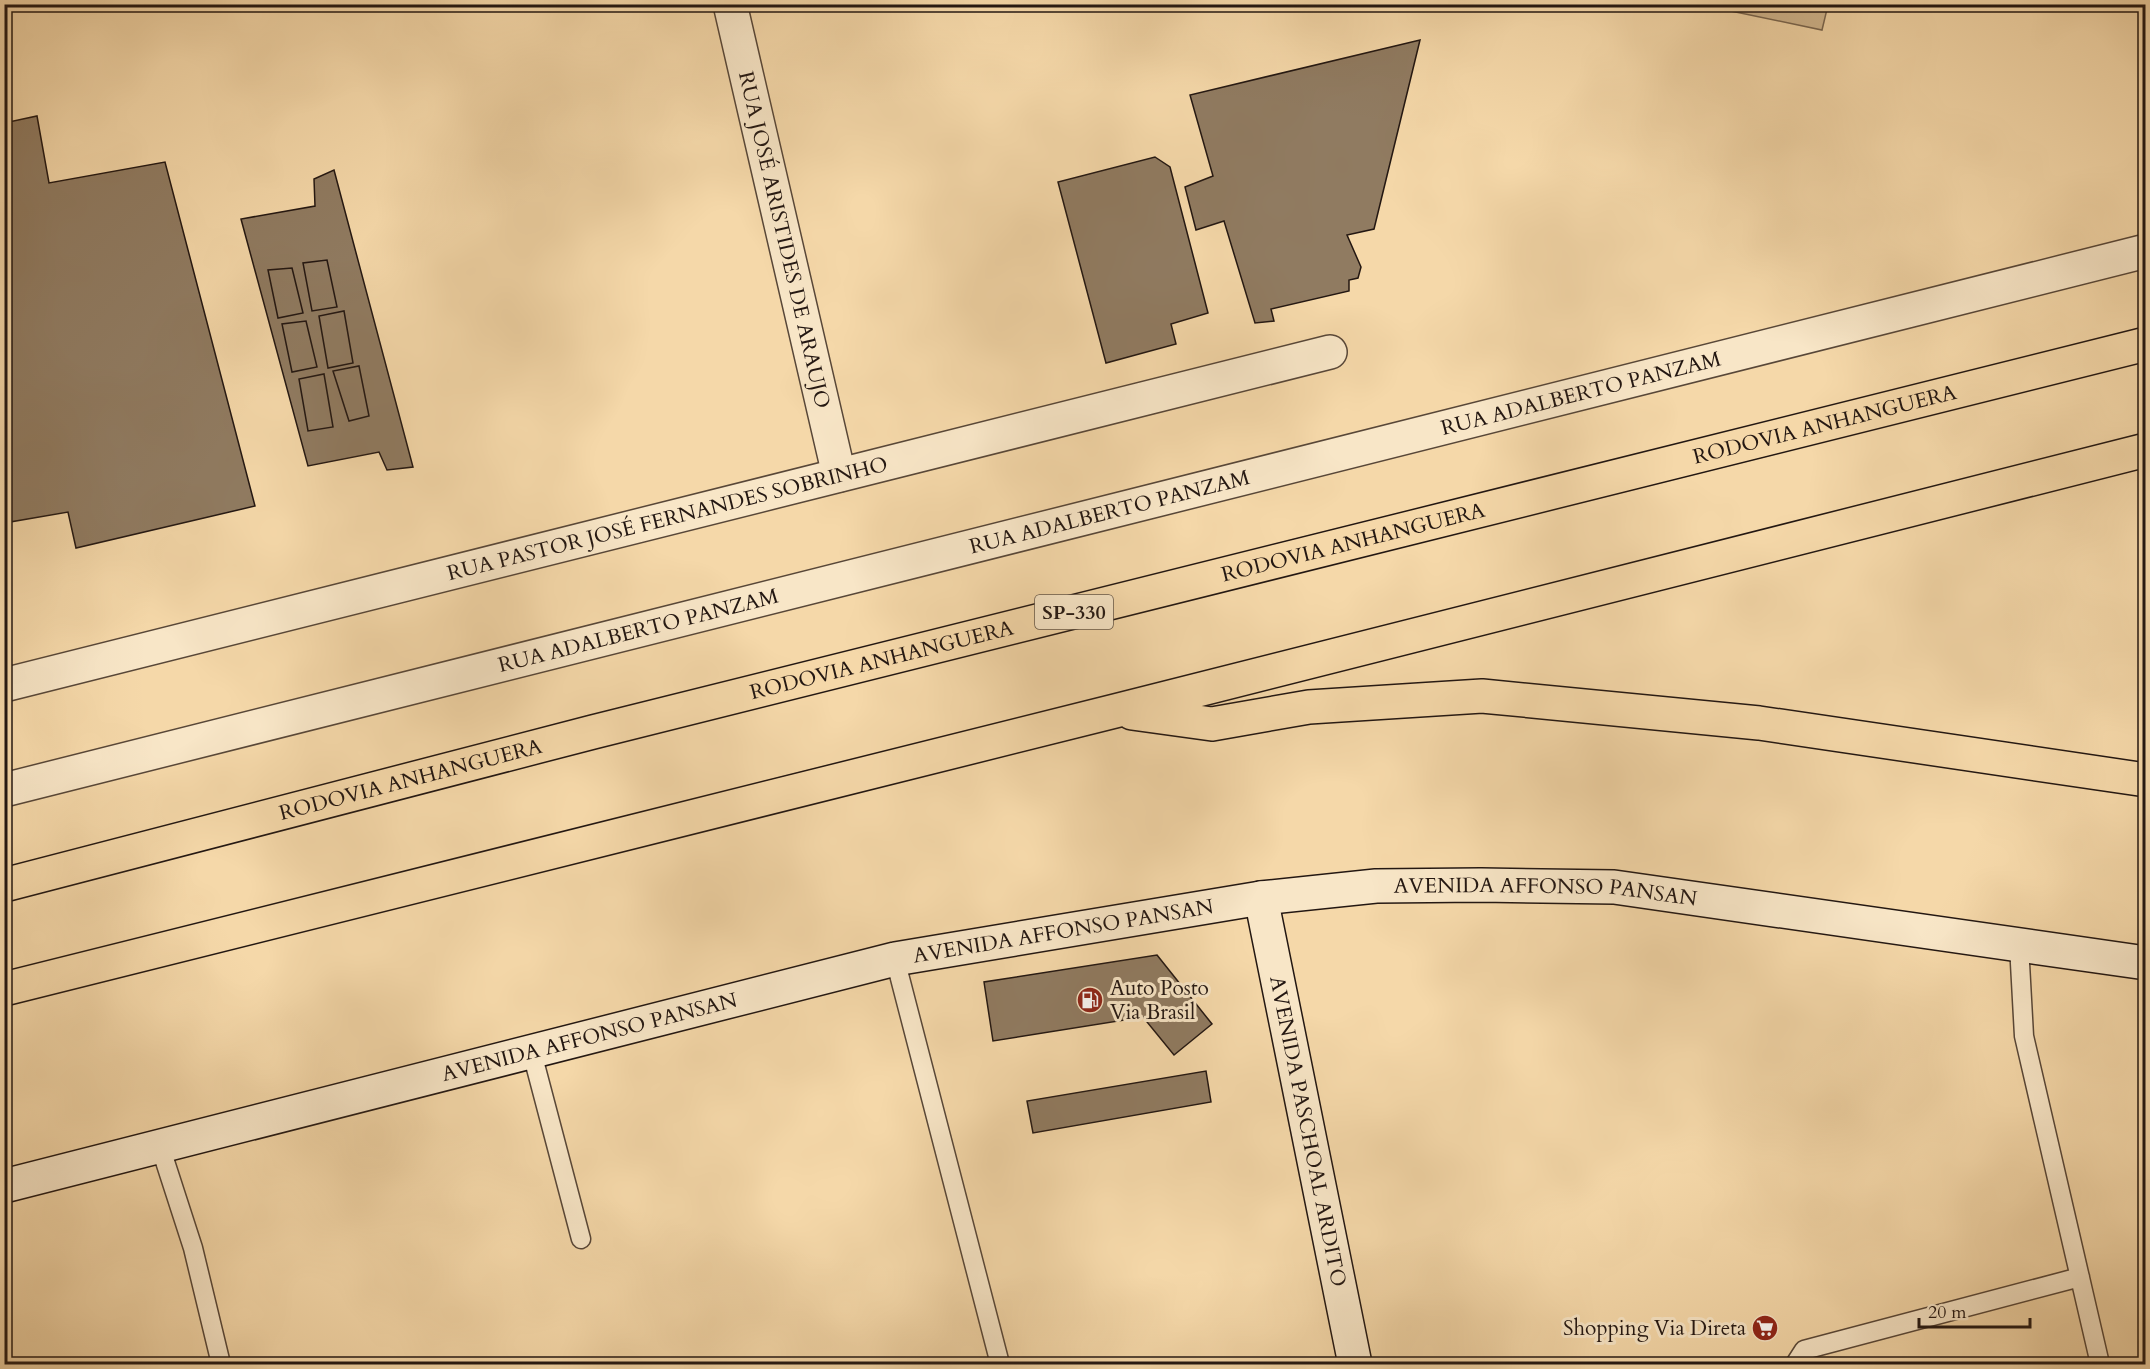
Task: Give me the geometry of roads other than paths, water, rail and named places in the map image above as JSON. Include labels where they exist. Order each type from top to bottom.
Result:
[{"type":"highway","name":"RODOVIA ANHANGUERA","points":[[4,885],[604,729],[2145,345]]},
{"type":"highway","points":[[4,989],[2145,450]]},
{"type":"highway","points":[[1115,711],[1212,724],[1309,707],[1482,696],[1759,723],[2145,780]]},
{"type":"street","name":"RUA JOSÉ ARISTIDES DE ARAUJO","points":[[730,4],[839,475]]},
{"type":"street","name":"RUA ADALBERTO PANZAM","points":[[4,790],[2145,251]]},
{"type":"street","name":"RUA PASTOR JOSÉ FERNANDES SOBRINHO","points":[[4,685],[1330,352]]},
{"type":"street","name":"AVENIDA AFFONSO PANSAN","points":[[4,1186],[895,959],[1262,898],[1376,886],[1614,887],[2145,963]]},
{"type":"street","name":"AVENIDA PASCHOAL ARDITO","points":[[1262,898],[1356,1365]]},
{"type":"lane","points":[[2019,945],[2024,1036],[2100,1365]]},
{"type":"lane","points":[[895,959],[1000,1365]]},
{"type":"lane","points":[[532,1053],[580,1239]]},
{"type":"lane","points":[[160,1146],[193,1248],[221,1365]]},
{"type":"lane","points":[[1795,1365],[1804,1350],[2080,1278]]},
{"type":"place","name":"Auto Posto Via Brasil","points":[[1090,1000]]},
{"type":"place","name":"Shopping Via Direta","points":[[1765,1328]]}]
